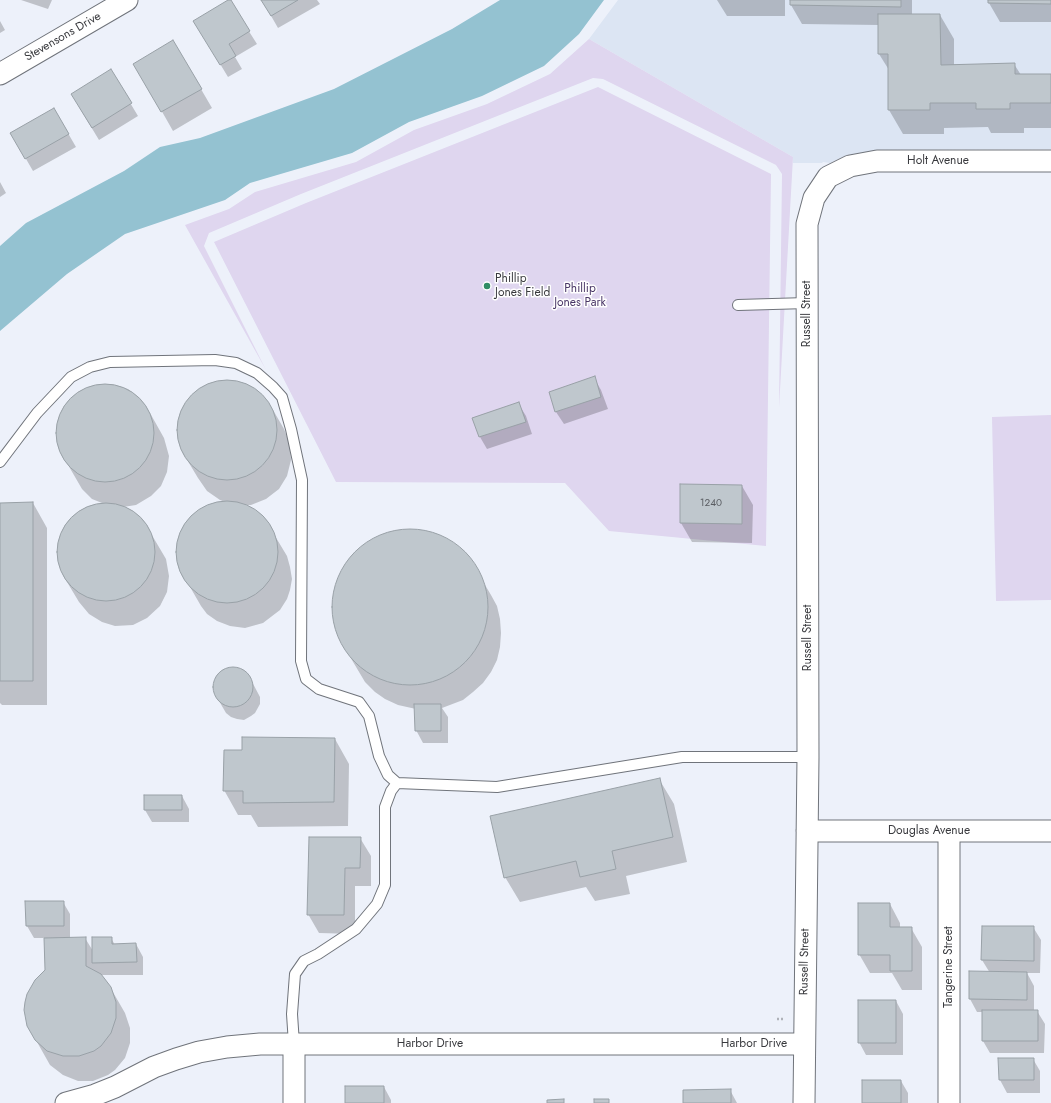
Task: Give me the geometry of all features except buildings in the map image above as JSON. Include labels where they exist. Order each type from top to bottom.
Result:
[{"type":"street","name":"Stevensons Drive","points":[[0,74],[127,0]]},
{"type":"street","name":"Holt Avenue","points":[[828,177],[850,166],[877,161],[1051,161]]},
{"type":"street","name":"Russell Street","points":[[804,1103],[808,757],[807,224],[814,198],[828,177]]},
{"type":"street","name":"Douglas Avenue","points":[[807,831],[1051,831]]},
{"type":"street","name":"Tangerine Street","points":[[949,831],[949,1103]]},
{"type":"street","name":"Harbor Drive","points":[[66,1103],[95,1095],[154,1068],[199,1052],[227,1047],[260,1044],[804,1044]]},
{"type":"street","points":[[294,1044],[294,1103]]},
{"type":"lane","points":[[738,305],[807,303]]},
{"type":"lane","points":[[0,462],[37,413],[71,377],[90,367],[110,362],[215,360],[236,363],[257,373],[273,387],[282,398],[291,429],[302,480],[301,662],[306,679],[319,689],[359,702],[369,716],[379,756],[388,775],[397,783],[497,787],[682,757],[808,757]]},
{"type":"lane","points":[[294,1044],[292,1014],[295,974],[304,961],[318,954],[356,929],[377,904],[385,885],[385,807],[391,791],[397,783]]},
{"type":"shaded area","points":[[618,0],[1051,0],[1051,149],[877,150],[847,155],[830,163],[793,163],[793,157],[589,39]]},
{"type":"green space","points":[[589,39],[793,157],[779,408],[782,174],[776,165],[603,79],[593,78],[301,194],[209,233],[204,246],[266,370],[185,225],[229,209],[255,192],[356,162],[414,130],[487,104],[550,74]]},
{"type":"green space","name":"Phillip Jones Park","points":[[598,87],[771,174],[766,546],[609,531],[565,483],[336,482],[214,242],[306,203]]},
{"type":"green space","points":[[1051,415],[1051,600],[996,601],[992,417]]},
{"type":"water","points":[[500,0],[604,0],[579,34],[544,66],[482,96],[409,122],[352,153],[250,183],[225,200],[125,234],[67,274],[0,331],[0,246],[26,223],[124,171],[160,147],[200,138],[334,89],[452,29]]},
{"type":"place","name":"Phillip Jones Field","points":[[487,286]]}]
